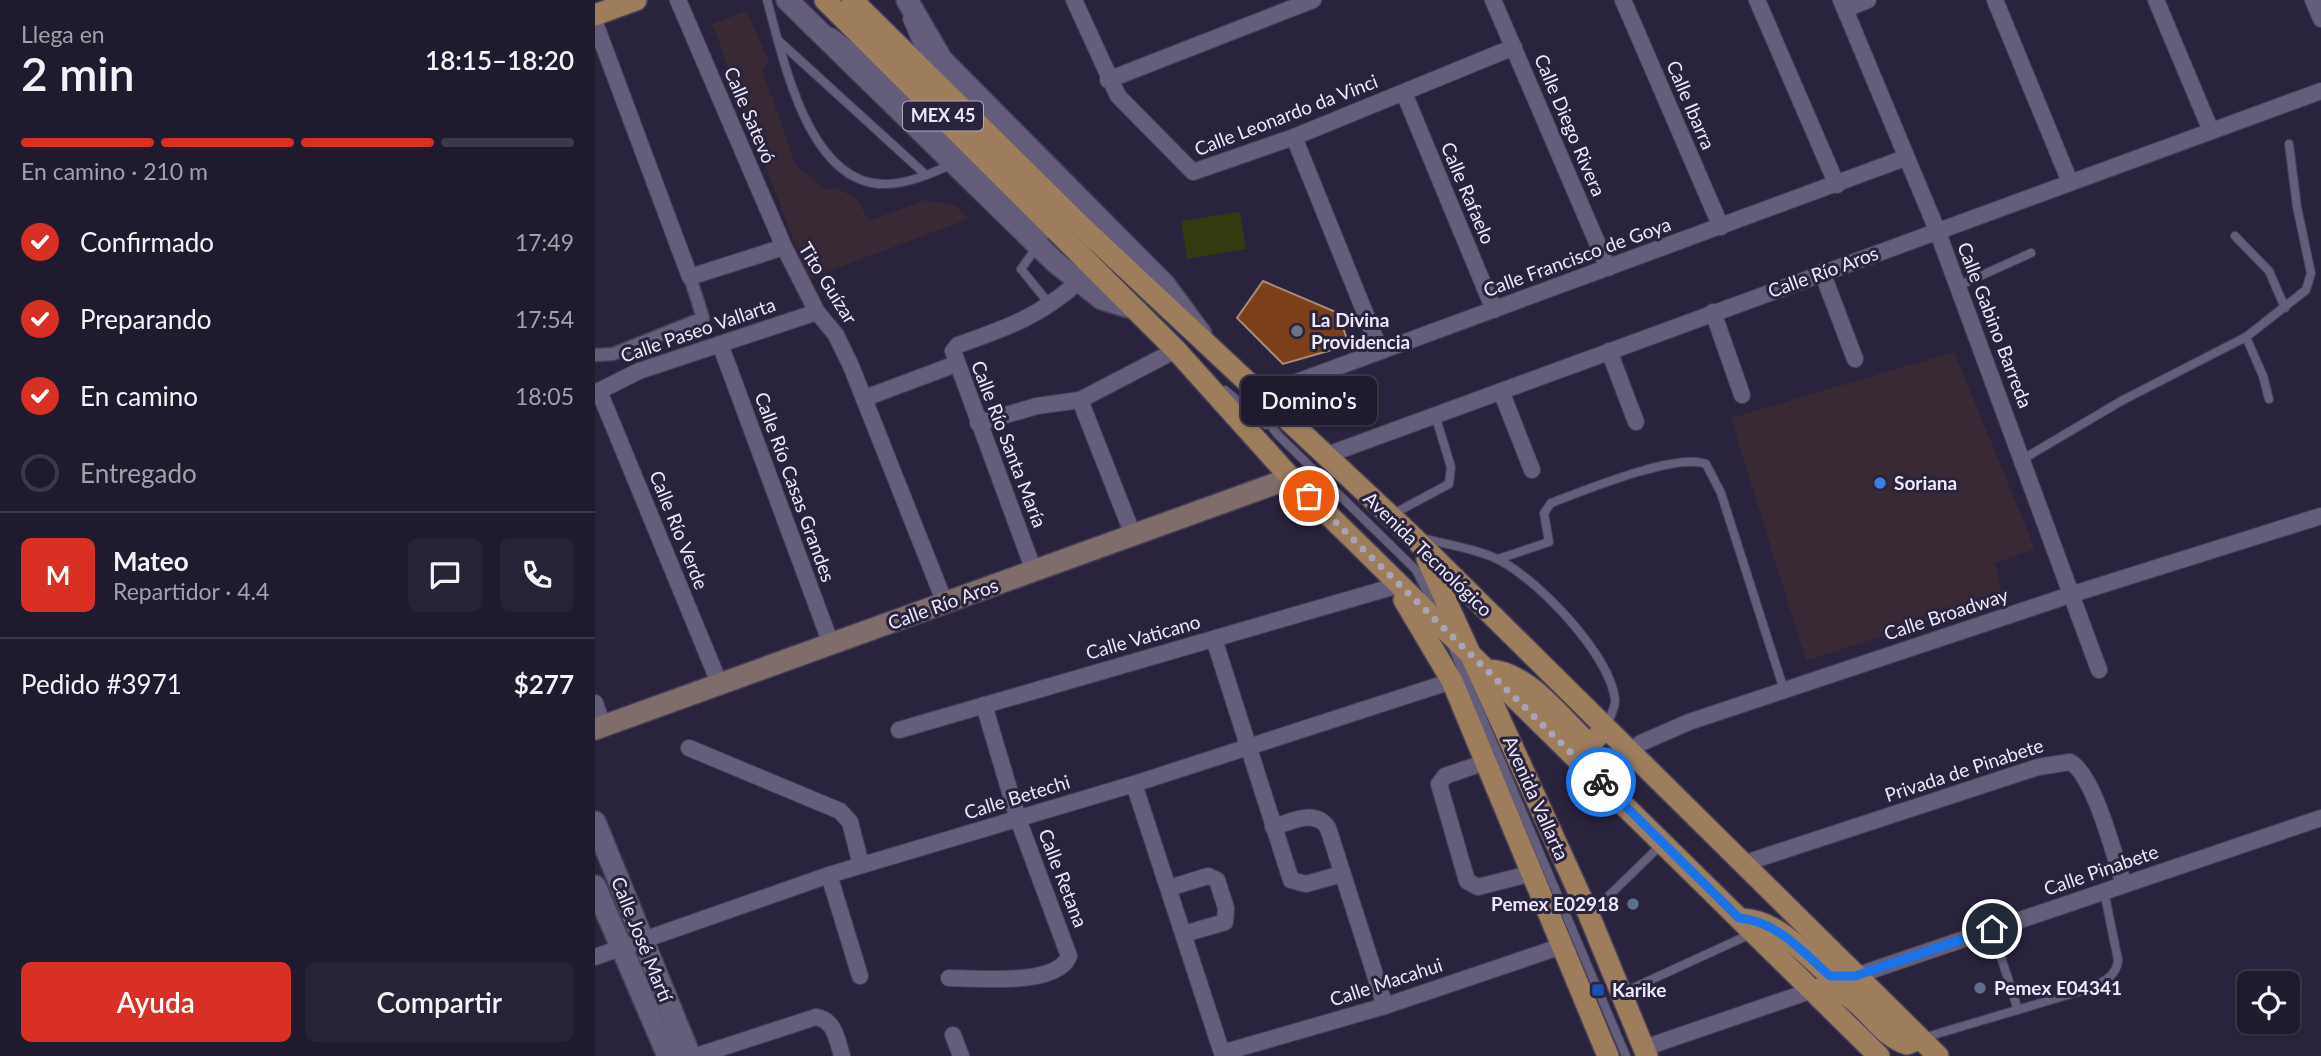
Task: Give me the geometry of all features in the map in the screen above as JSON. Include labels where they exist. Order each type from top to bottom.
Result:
[{"type":"main road","points":[[595,15],[636,0]]},
{"type":"main road","name":"Avenida Tecnológico","points":[[852,0],[1085,230],[1264,394],[1415,539],[1938,1056]]},
{"type":"main road","name":"MEX 45","points":[[804,5],[1061,232],[1131,308],[1176,350],[1291,478],[1879,1056]]},
{"type":"main road","name":"Calle Río Aros","points":[[599,728],[1291,478]]},
{"type":"main road","name":"Avenida Vallarta","points":[[1415,539],[1471,655],[1589,915],[1622,993],[1639,1053]]},
{"type":"main road","name":"Avenida Vallarta","points":[[1399,585],[1407,606],[1452,681],[1608,1056]]},
{"type":"main road","points":[[1487,670],[1501,670],[1518,677],[1586,741],[1594,741],[1605,729]]},
{"type":"main road","points":[[1747,926],[1755,919],[1779,932],[1830,976],[1855,976]]},
{"type":"main road","points":[[1813,990],[1828,987],[1845,993],[1896,1041],[1907,1044],[1920,1039]]},
{"type":"street","name":"Calle Satevó","points":[[678,0],[784,247]]},
{"type":"street","points":[[907,0],[942,60],[1165,285],[1189,314],[1204,339]]},
{"type":"street","name":"Calle Leonardo da Vinci","points":[[1074,0],[1108,80],[1129,111],[1193,172],[1294,137],[1514,47]]},
{"type":"street","points":[[1108,80],[1314,0]]},
{"type":"street","name":"Calle Diego Rivera","points":[[1493,0],[1608,268]]},
{"type":"street","name":"Calle Ibarra","points":[[1623,0],[1721,226]]},
{"type":"street","points":[[1758,0],[1837,185]]},
{"type":"street","points":[[1843,5],[1868,0]]},
{"type":"street","points":[[1995,0],[2070,182]]},
{"type":"street","points":[[2156,0],[2211,131]]},
{"type":"street","points":[[2313,0],[2321,19]]},
{"type":"street","points":[[804,5],[956,163],[1078,282],[1102,299],[1131,308]]},
{"type":"street","name":"Calle Gabino Barreda","points":[[1843,5],[1937,230],[2099,670]]},
{"type":"street","points":[[595,23],[690,277]]},
{"type":"street","name":"Calle Río Aros","points":[[1327,455],[2321,92]]},
{"type":"street","name":"Calle Rafaelo","points":[[1404,93],[1494,310]]},
{"type":"street","points":[[1294,137],[1380,350]]},
{"type":"street","name":"Calle Francisco de Goya","points":[[1264,394],[1905,158]]},
{"type":"street","name":"Tito Guízar","points":[[690,277],[784,247],[817,312],[835,335],[865,398],[945,603]]},
{"type":"street","points":[[1822,272],[1855,359]]},
{"type":"street","name":"Calle Paseo Vallarta","points":[[595,355],[613,354],[703,318],[690,277]]},
{"type":"street","name":"Calle Río Santa María","points":[[1034,570],[953,351],[958,345],[1014,326],[1051,306],[1078,282]]},
{"type":"street","name":"Calle Paseo Vallarta","points":[[597,391],[639,371],[817,312]]},
{"type":"street","points":[[1713,312],[1742,395]]},
{"type":"street","name":"Calle Río Casas Grandes","points":[[720,344],[831,644]]},
{"type":"street","points":[[978,423],[1037,406],[1080,400],[1176,350]]},
{"type":"street","points":[[1609,351],[1636,422]]},
{"type":"street","points":[[865,398],[956,364]]},
{"type":"street","name":"Calle Río Verde","points":[[597,391],[720,685]]},
{"type":"street","points":[[1501,391],[1532,470]]},
{"type":"street","points":[[1080,400],[1133,535]]},
{"type":"street","name":"Calle Broadway","points":[[1599,781],[1629,752],[1655,736],[1689,722],[2073,594],[2321,516]]},
{"type":"street","name":"Calle Vaticano","points":[[899,730],[1399,585]]},
{"type":"street","points":[[1214,639],[1273,827],[1294,883],[1306,884],[1342,874]]},
{"type":"street","name":"Calle Betechi","points":[[595,957],[829,875],[1133,784],[1452,681]]},
{"type":"street","points":[[595,703],[599,728]]},
{"type":"street","name":"Calle Retana","points":[[949,978],[1031,977],[1051,972],[1066,963],[1069,956],[1018,819],[984,705]]},
{"type":"street","points":[[689,748],[841,811],[850,822],[861,865]]},
{"type":"street","points":[[1486,762],[1445,776],[1439,784],[1467,881],[1478,887],[1533,873]]},
{"type":"street","name":"Privada de Pinabete","points":[[1742,864],[2038,767],[2070,762],[2082,774],[2094,798],[2124,884]]},
{"type":"street","points":[[1133,784],[1184,933],[1218,1055]]},
{"type":"street","points":[[1273,827],[1319,817],[1328,828],[1385,1006]]},
{"type":"street","name":"Calle Pinabete","points":[[1855,976],[2321,818]]},
{"type":"street","name":"Calle José Martí","points":[[595,822],[690,1056]]},
{"type":"street","points":[[829,875],[860,976]]},
{"type":"street","points":[[1169,888],[1208,876],[1217,880],[1226,908],[1225,922],[1184,933]]},
{"type":"street","name":"Calle José Martí","points":[[595,886],[668,1056]]},
{"type":"street","name":"Calle Macahui","points":[[1218,1055],[1385,1006],[1562,946]]},
{"type":"street","points":[[1639,1053],[1813,990]]},
{"type":"street","points":[[696,1056],[811,1017],[821,1017],[832,1026],[842,1056]]},
{"type":"street","points":[[953,1035],[961,1056]]},
{"type":"lane","points":[[767,0],[778,40],[812,133],[834,161],[856,176],[884,184],[926,175],[956,163]]},
{"type":"lane","points":[[899,0],[918,45],[1204,339],[1278,435]]},
{"type":"lane","points":[[804,5],[852,47],[1013,205],[1131,308]]},
{"type":"lane","points":[[778,40],[926,175]]},
{"type":"lane","points":[[2023,459],[2123,400],[2246,337],[2306,289],[2311,273],[2297,207],[2289,144]]},
{"type":"lane","points":[[2235,236],[2269,271],[2285,308]]},
{"type":"lane","points":[[1039,245],[1021,269],[1051,306]]},
{"type":"lane","points":[[1958,286],[2031,253]]},
{"type":"lane","points":[[2246,337],[2263,376],[2269,399]]},
{"type":"lane","points":[[1176,350],[1278,435],[1416,570],[1639,1053]]},
{"type":"lane","points":[[1390,515],[1449,484],[1451,467],[1435,415]]},
{"type":"lane","points":[[1498,559],[1549,542],[1543,513],[1551,503],[1647,470],[1689,460],[1706,464],[1721,492],[1784,690]]},
{"type":"lane","points":[[1415,539],[1498,559],[1548,598],[1601,663],[1616,702],[1605,729]]},
{"type":"lane","points":[[1589,915],[1663,844]]},
{"type":"lane","points":[[1920,1039],[2091,988],[2113,973],[2117,968],[2117,949],[2104,891]]},
{"type":"lane","points":[[1622,993],[1747,926]]},
{"type":"lane","points":[[1992,929],[2018,1010]]},
{"type":"shaded area","points":[[747,11],[769,62],[762,69],[796,166],[826,190],[835,187],[857,199],[869,221],[925,200],[957,206],[968,219],[808,279],[712,24]]},
{"type":"shaded area","name":"Soriana","points":[[1954,352],[2035,549],[1995,563],[2002,597],[1806,661],[1731,418]]},
{"type":"green space","points":[[1240,212],[1246,249],[1187,259],[1181,221]]},
{"type":"building","name":"La Divina Providencia","points":[[1263,281],[1338,313],[1349,345],[1283,364],[1237,318]]},
{"type":"way so far","points":[[1309,496],[1601,782]]},
{"type":"place","name":"La Divina Providencia","points":[[1297,331]]},
{"type":"place","name":"Soriana","points":[[1880,483]]},
{"type":"place","name":"Domino's","points":[[1309,496]]},
{"type":"place","name":"Pemex E02918","points":[[1633,904]]},
{"type":"place","name":"Pemex E04341","points":[[1980,988]]},
{"type":"place","name":"Karike","points":[[1598,990]]},
{"type":"route","points":[[1601,782],[1739,918],[1755,919],[1779,932],[1830,976],[1855,976],[1992,929]]}]
